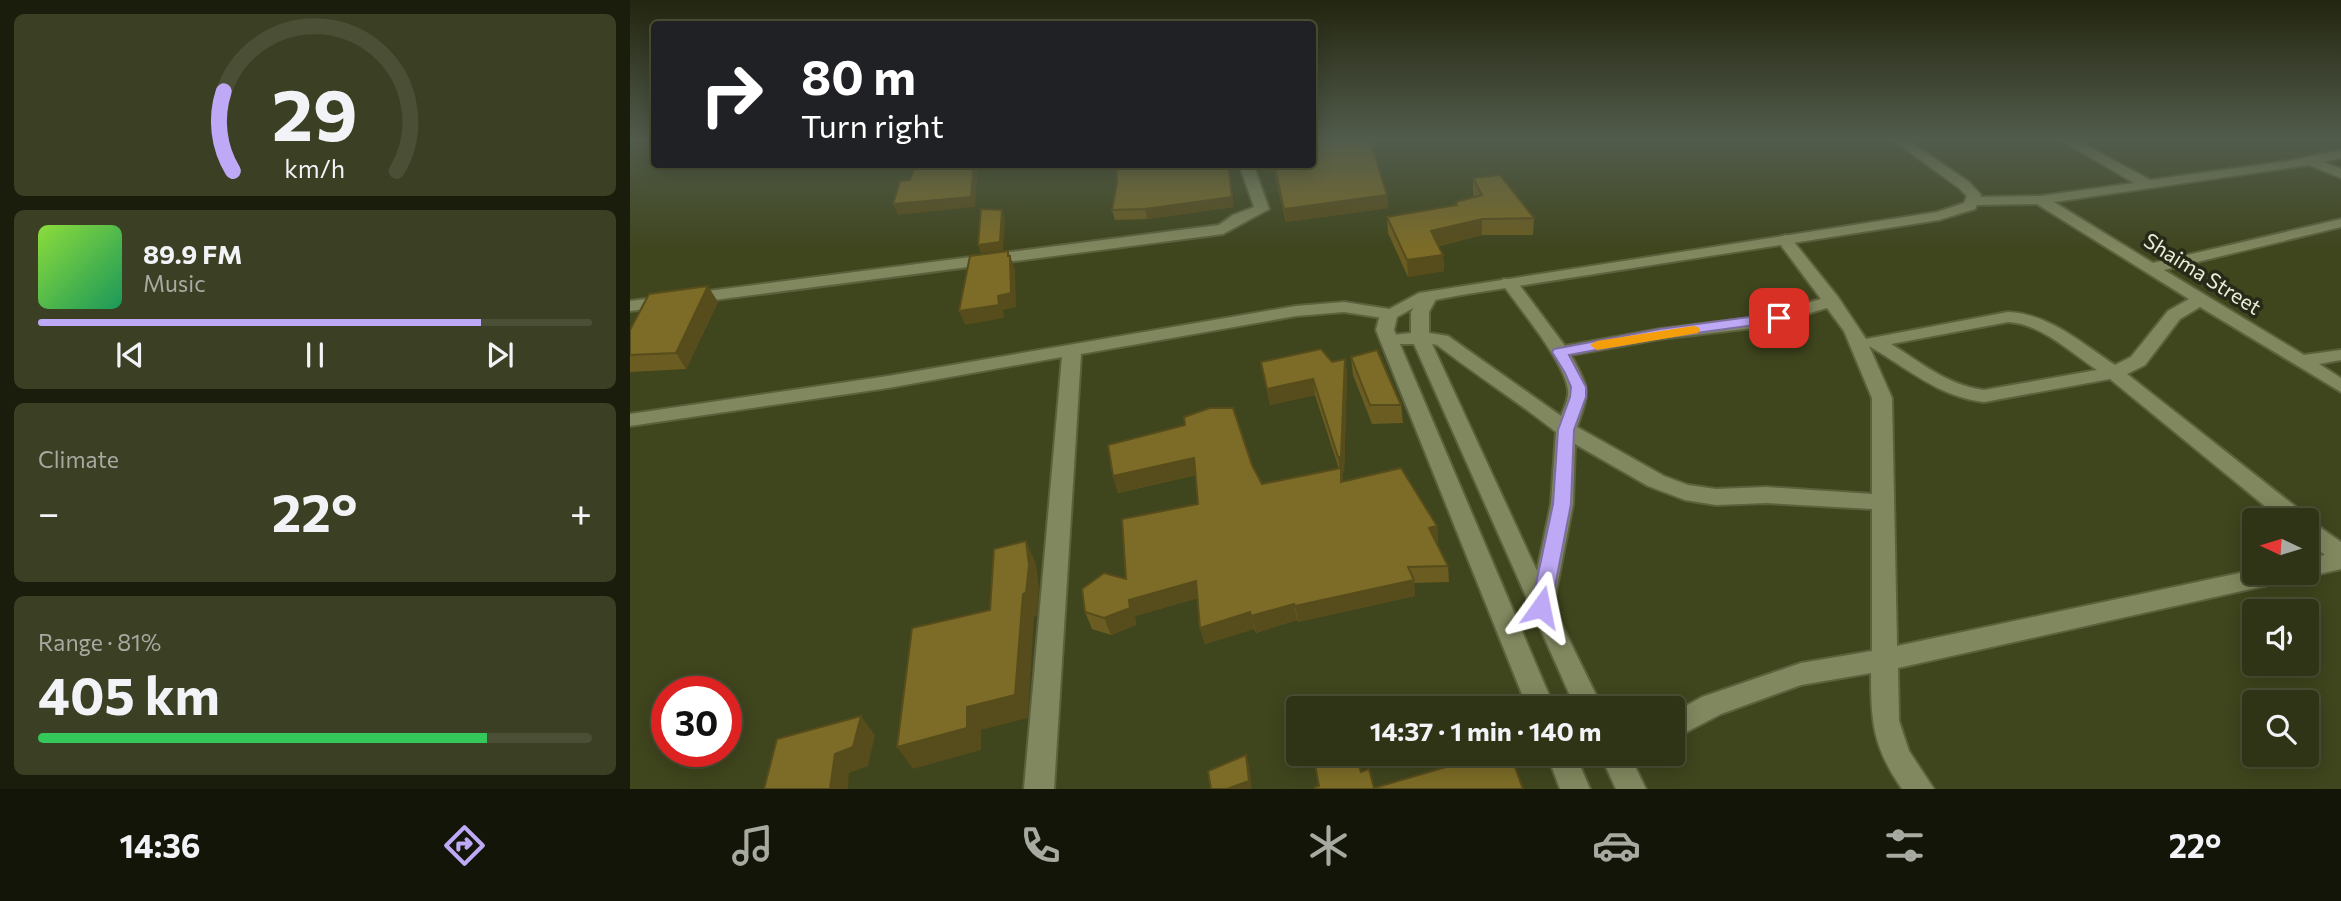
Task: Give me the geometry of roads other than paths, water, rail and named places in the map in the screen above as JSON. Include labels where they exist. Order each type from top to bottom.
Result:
[{"type":"street","points":[[630,306],[1223,229],[1238,218],[1262,209],[1251,177]]},
{"type":"street","points":[[630,420],[888,382],[1296,312],[1344,307],[1389,314],[1429,296],[1938,216],[1970,206],[1974,201],[1974,195],[1952,177]]},
{"type":"street","points":[[2134,177],[2145,183]]},
{"type":"street","points":[[1974,201],[2040,200],[2189,177]]},
{"type":"street","name":"Shaima Street","points":[[2040,200],[2341,386]]},
{"type":"street","points":[[2150,268],[2341,223]]},
{"type":"street","points":[[1785,240],[1853,330],[1882,398],[1885,721],[1897,758],[1919,789]]},
{"type":"street","points":[[1509,282],[1560,352],[1578,387],[1578,397],[1566,430],[1562,504],[1541,607]]},
{"type":"street","points":[[1429,296],[1420,312],[1420,338],[1584,696]]},
{"type":"street","points":[[1853,330],[1955,391],[1970,396],[1984,396],[2114,373],[2138,362],[2174,315],[2201,299]]},
{"type":"street","points":[[1560,352],[1660,334],[1762,322],[1832,301]]},
{"type":"street","points":[[1389,314],[1385,330],[1537,696]]},
{"type":"street","points":[[1875,341],[2007,317],[2025,318],[2043,325],[2114,373],[2282,508]]},
{"type":"street","points":[[1389,340],[1442,340],[1491,377],[1520,394],[1566,430],[1656,481],[1685,492],[1716,497],[1766,495],[1882,502]]},
{"type":"street","points":[[1040,789],[1072,351]]},
{"type":"street","points":[[2302,361],[2341,355]]},
{"type":"street","points":[[2319,539],[2341,558]]},
{"type":"street","points":[[2319,564],[2341,558]]},
{"type":"street","points":[[1685,720],[1712,705],[1801,674],[1884,660],[2242,582]]},
{"type":"street","points":[[1565,766],[1575,789]]},
{"type":"street","points":[[1623,766],[1631,789]]}]
